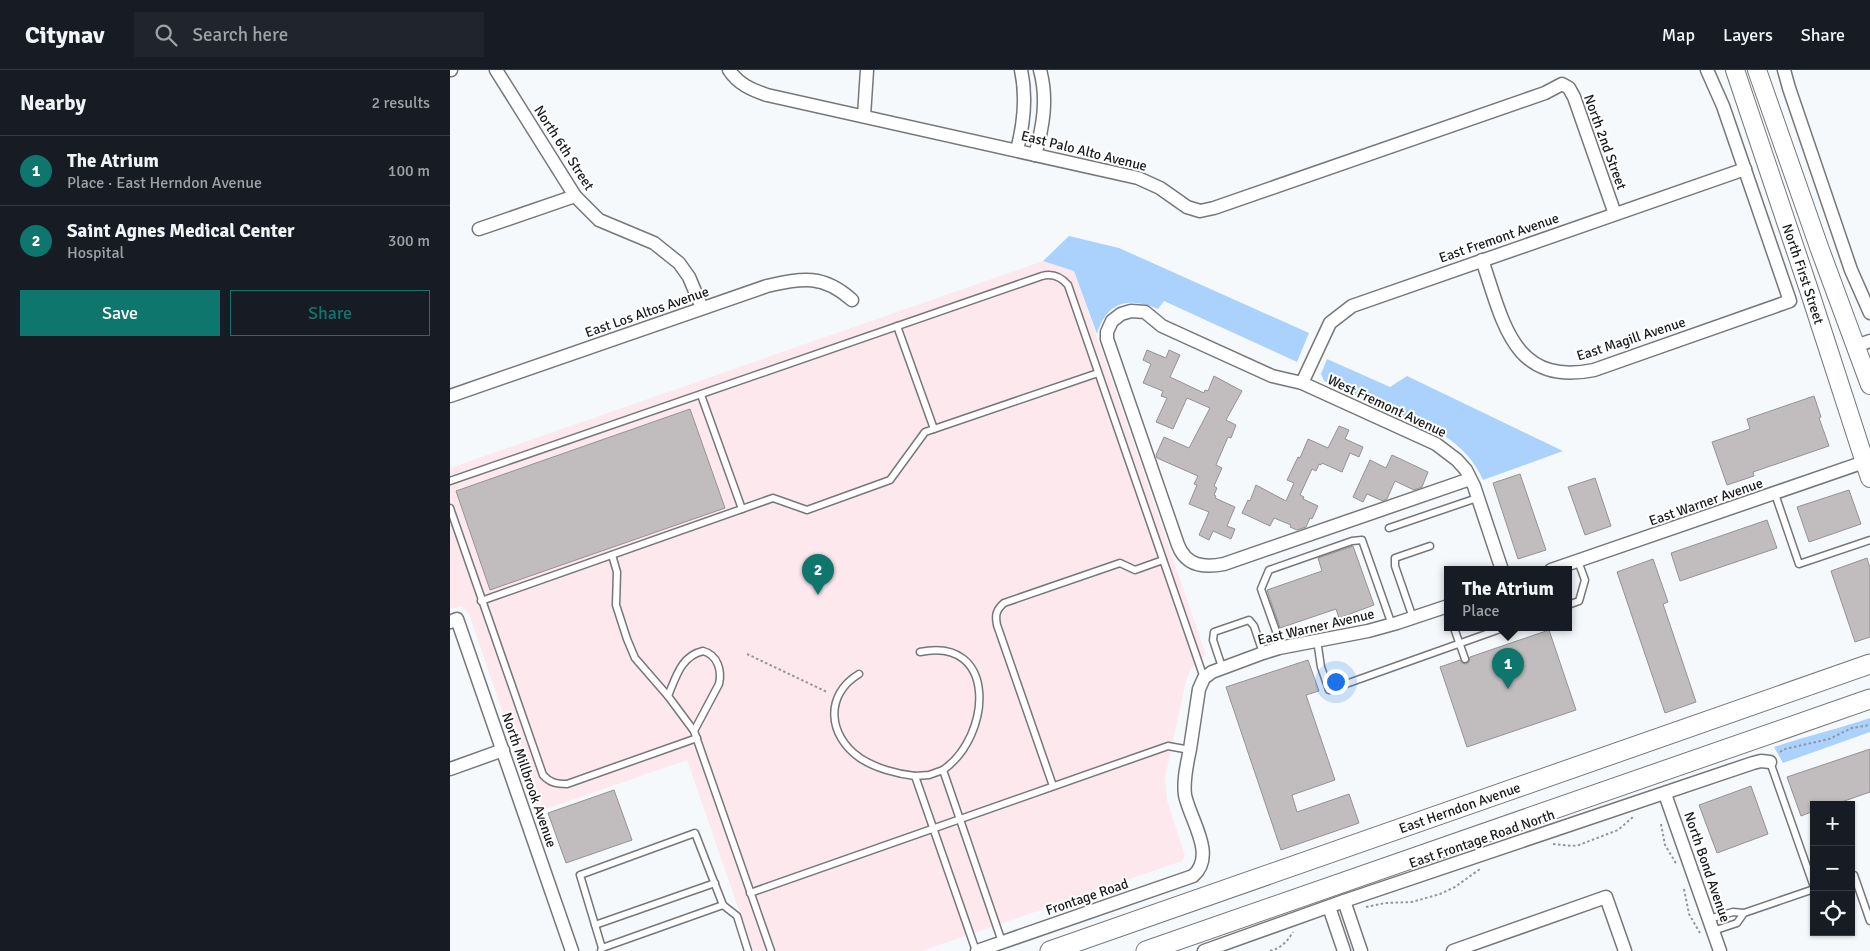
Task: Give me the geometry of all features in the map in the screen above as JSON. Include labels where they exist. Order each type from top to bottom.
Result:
[{"type":"main road","name":"North First Street","points":[[1735,70],[1868,467]]},
{"type":"main road","name":"North First Street","points":[[1757,70],[1819,247],[1863,343],[1870,385]]},
{"type":"main road","name":"East Herndon Avenue","points":[[1050,951],[1870,664]]},
{"type":"main road","points":[[1146,951],[1870,699]]},
{"type":"street","name":"North 6th Street","points":[[496,70],[575,196],[600,220],[654,243],[679,263],[689,277],[702,308]]},
{"type":"street","points":[[864,116],[868,70]]},
{"type":"street","points":[[1017,150],[1024,121],[1025,104],[1021,70]]},
{"type":"street","points":[[1036,155],[1045,108],[1045,96],[1040,70]]},
{"type":"street","points":[[1707,70],[1723,106],[1745,169]]},
{"type":"street","points":[[1784,70],[1851,270],[1870,313]]},
{"type":"street","name":"East Palo Alto Avenue","points":[[730,72],[751,89],[767,95],[1138,178],[1160,188],[1187,207],[1200,210],[1214,208],[1526,100],[1562,84]]},
{"type":"street","name":"North 2nd Street","points":[[1562,84],[1569,88],[1574,97],[1615,214]]},
{"type":"street","name":"East Fremont Avenue","points":[[1302,383],[1330,323],[1342,313],[1364,301],[1745,169]]},
{"type":"street","name":"East Magill Avenue","points":[[1482,260],[1507,330],[1520,352],[1531,361],[1543,367],[1567,373],[1594,370],[1790,301],[1745,169]]},
{"type":"street","points":[[479,229],[575,196]]},
{"type":"street","name":"East Los Altos Avenue","points":[[450,396],[702,308],[791,280],[808,279],[827,282],[839,288],[852,300]]},
{"type":"street","name":"West Fremont Avenue","points":[[1470,479],[1224,564],[1211,567],[1193,563],[1184,557],[1178,545],[1107,339],[1107,332],[1112,321],[1121,314],[1132,310],[1145,312],[1162,326],[1272,376],[1302,383],[1436,444],[1457,460],[1466,470],[1470,479],[1477,498],[1501,566]]},
{"type":"street","name":"East Warner Avenue","points":[[1563,566],[1775,494],[1868,467]]},
{"type":"street","name":"East Warner Avenue","points":[[1204,678],[1222,667],[1263,653],[1317,640],[1368,631],[1444,608]]},
{"type":"street","name":"North Millbrook Avenue","points":[[454,621],[502,750],[572,951]]},
{"type":"street","points":[[1190,750],[1199,689],[1204,678]]},
{"type":"street","points":[[450,769],[502,750]]},
{"type":"street","name":"Frontage Road","points":[[976,951],[1193,876],[1202,865],[1204,856],[1184,788],[1190,750]]},
{"type":"street","name":"East Frontage Road North","points":[[1204,951],[1328,907],[1346,907],[1753,762],[1770,762]]},
{"type":"street","name":"North Bond Avenue","points":[[1666,794],[1716,950]]},
{"type":"street","points":[[1453,951],[1606,897],[1625,951]]},
{"type":"street","points":[[1328,907],[1344,951]]},
{"type":"street","points":[[1346,907],[1362,951]]},
{"type":"lane","points":[[450,481],[1049,274],[1068,285],[1204,678]]},
{"type":"lane","points":[[897,326],[934,429]]},
{"type":"lane","points":[[481,602],[773,498],[807,510],[890,480],[925,432],[1098,373]]},
{"type":"lane","points":[[702,395],[742,509]]},
{"type":"lane","points":[[1775,494],[1799,564],[1870,540]]},
{"type":"lane","points":[[1389,528],[1477,498]]},
{"type":"lane","points":[[450,508],[538,762],[547,780],[558,784],[567,784],[697,738]]},
{"type":"lane","points":[[1282,648],[1261,589],[1269,570],[1352,541],[1362,540],[1392,625]]},
{"type":"lane","points":[[1413,618],[1395,566],[1395,558],[1430,546]]},
{"type":"lane","points":[[612,555],[617,572],[616,605],[627,639],[635,658],[668,696],[694,731],[771,951]]},
{"type":"lane","points":[[1053,786],[997,625],[996,613],[998,608],[1004,603],[1120,562],[1135,570],[1163,560]]},
{"type":"lane","points":[[1572,604],[1579,601],[1585,580],[1578,561]]},
{"type":"lane","points":[[1222,667],[1213,640],[1214,632],[1249,620],[1254,626],[1263,653]]},
{"type":"lane","points":[[1455,631],[1464,659]]},
{"type":"lane","points":[[1317,640],[1321,666],[1329,690],[1494,631]]},
{"type":"lane","points":[[859,674],[845,684],[835,701],[834,719],[839,735],[856,755],[866,761],[901,774],[929,775],[943,770],[964,751],[973,733],[980,708],[978,687],[970,666],[955,653],[948,650],[920,652]]},
{"type":"lane","points":[[668,696],[680,667],[685,661],[696,653],[703,651],[712,655],[717,662],[720,676],[719,684],[694,731]]},
{"type":"lane","points":[[750,893],[1168,746],[1190,750]]},
{"type":"lane","points":[[1770,762],[1810,877]]},
{"type":"lane","points":[[943,770],[1002,942]]},
{"type":"lane","points":[[915,776],[976,951]]},
{"type":"lane","points":[[723,905],[602,949],[580,875],[695,833],[723,905],[737,916],[748,951]]},
{"type":"lane","points":[[1855,880],[1870,920]]},
{"type":"lane","points":[[595,925],[715,883]]},
{"type":"lane","points":[[1708,929],[1732,912],[1744,913],[1810,889]]},
{"type":"lane","points":[[1708,929],[1737,922],[1744,913]]},
{"type":"path","points":[[747,654],[827,692]]},
{"type":"path","points":[[1780,752],[1829,739],[1852,728],[1870,725]]},
{"type":"path","points":[[1552,844],[1578,845],[1618,830],[1634,816]]},
{"type":"path","points":[[1661,819],[1665,845],[1679,871]]},
{"type":"path","points":[[1346,907],[1412,902],[1440,894],[1455,887],[1484,867]]},
{"type":"path","points":[[1684,887],[1689,914],[1708,929]]},
{"type":"path","points":[[1270,951],[1286,942],[1295,930]]},
{"type":"shaded area","points":[[1069,236],[1119,248],[1309,333],[1297,362],[1164,301],[1158,309],[1138,303],[1129,303],[1113,308],[1101,323],[1097,334],[1074,271],[1043,261]]},
{"type":"shaded area","points":[[1043,261],[1074,270],[1206,655],[1191,669],[1186,681],[1165,778],[1167,800],[1185,856],[1182,861],[922,951],[753,951],[687,760],[537,812],[469,614],[462,606],[450,609],[450,468]]},
{"type":"shaded area","points":[[1327,359],[1390,387],[1407,376],[1563,451],[1483,480],[1476,466],[1467,455],[1445,436],[1324,381],[1321,374]]},
{"type":"shaded area","points":[[1870,718],[1870,732],[1783,763],[1774,747],[1846,726]]},
{"type":"building","points":[[1147,350],[1166,358],[1169,350],[1180,355],[1170,377],[1204,393],[1205,390],[1208,391],[1214,376],[1242,391],[1226,420],[1236,425],[1231,438],[1228,437],[1216,465],[1222,468],[1214,486],[1217,488],[1214,495],[1216,496],[1215,498],[1235,507],[1227,526],[1235,529],[1231,539],[1213,531],[1209,540],[1199,535],[1209,512],[1189,504],[1197,485],[1194,484],[1198,476],[1157,458],[1156,455],[1164,437],[1189,448],[1210,408],[1187,398],[1173,429],[1156,422],[1167,398],[1161,396],[1163,391],[1143,383],[1151,364],[1143,360]]},
{"type":"building","points":[[1814,396],[1821,417],[1819,418],[1829,446],[1753,472],[1754,476],[1727,485],[1712,442],[1750,429],[1747,419]]},
{"type":"building","points":[[690,409],[725,508],[490,590],[456,491]]},
{"type":"building","points":[[1339,426],[1349,430],[1345,439],[1363,447],[1359,457],[1350,453],[1342,472],[1322,463],[1321,465],[1319,464],[1316,471],[1312,469],[1300,495],[1304,497],[1303,499],[1318,506],[1306,527],[1297,530],[1290,527],[1291,525],[1274,518],[1270,526],[1242,513],[1248,500],[1250,501],[1256,485],[1286,501],[1294,483],[1287,480],[1298,457],[1300,458],[1308,439],[1328,448]]},
{"type":"building","points":[[1392,455],[1428,472],[1422,487],[1414,490],[1395,481],[1387,499],[1383,501],[1367,494],[1363,502],[1353,497],[1370,460],[1386,468]]},
{"type":"building","points":[[1520,474],[1546,550],[1518,559],[1493,483]]},
{"type":"building","points":[[1595,478],[1611,526],[1585,535],[1568,487]]},
{"type":"building","points":[[1849,490],[1861,524],[1809,542],[1797,507]]},
{"type":"building","points":[[1767,520],[1777,548],[1680,581],[1671,553]]},
{"type":"building","points":[[1353,546],[1374,605],[1339,618],[1336,609],[1280,628],[1267,590],[1322,571],[1318,558]]},
{"type":"building","points":[[1867,558],[1870,568],[1870,637],[1855,642],[1831,571]]},
{"type":"building","points":[[1653,559],[1668,602],[1663,604],[1696,702],[1665,713],[1617,572]]},
{"type":"building","points":[[1549,631],[1576,710],[1467,747],[1440,667],[1460,660],[1466,664],[1469,662],[1470,657]]},
{"type":"building","points":[[1308,660],[1319,691],[1306,695],[1335,780],[1292,795],[1297,812],[1349,794],[1359,823],[1281,850],[1226,687]]},
{"type":"building","points":[[1870,749],[1870,792],[1844,801],[1810,801],[1810,813],[1801,816],[1787,777]]},
{"type":"building","points":[[1751,786],[1768,834],[1717,853],[1699,805]]},
{"type":"building","points":[[614,790],[632,840],[566,863],[548,813]]},
{"type":"place","name":"Saint Agnes Medical Center","points":[[818,595]]},
{"type":"place","name":"The Atrium","points":[[1508,689]]}]
